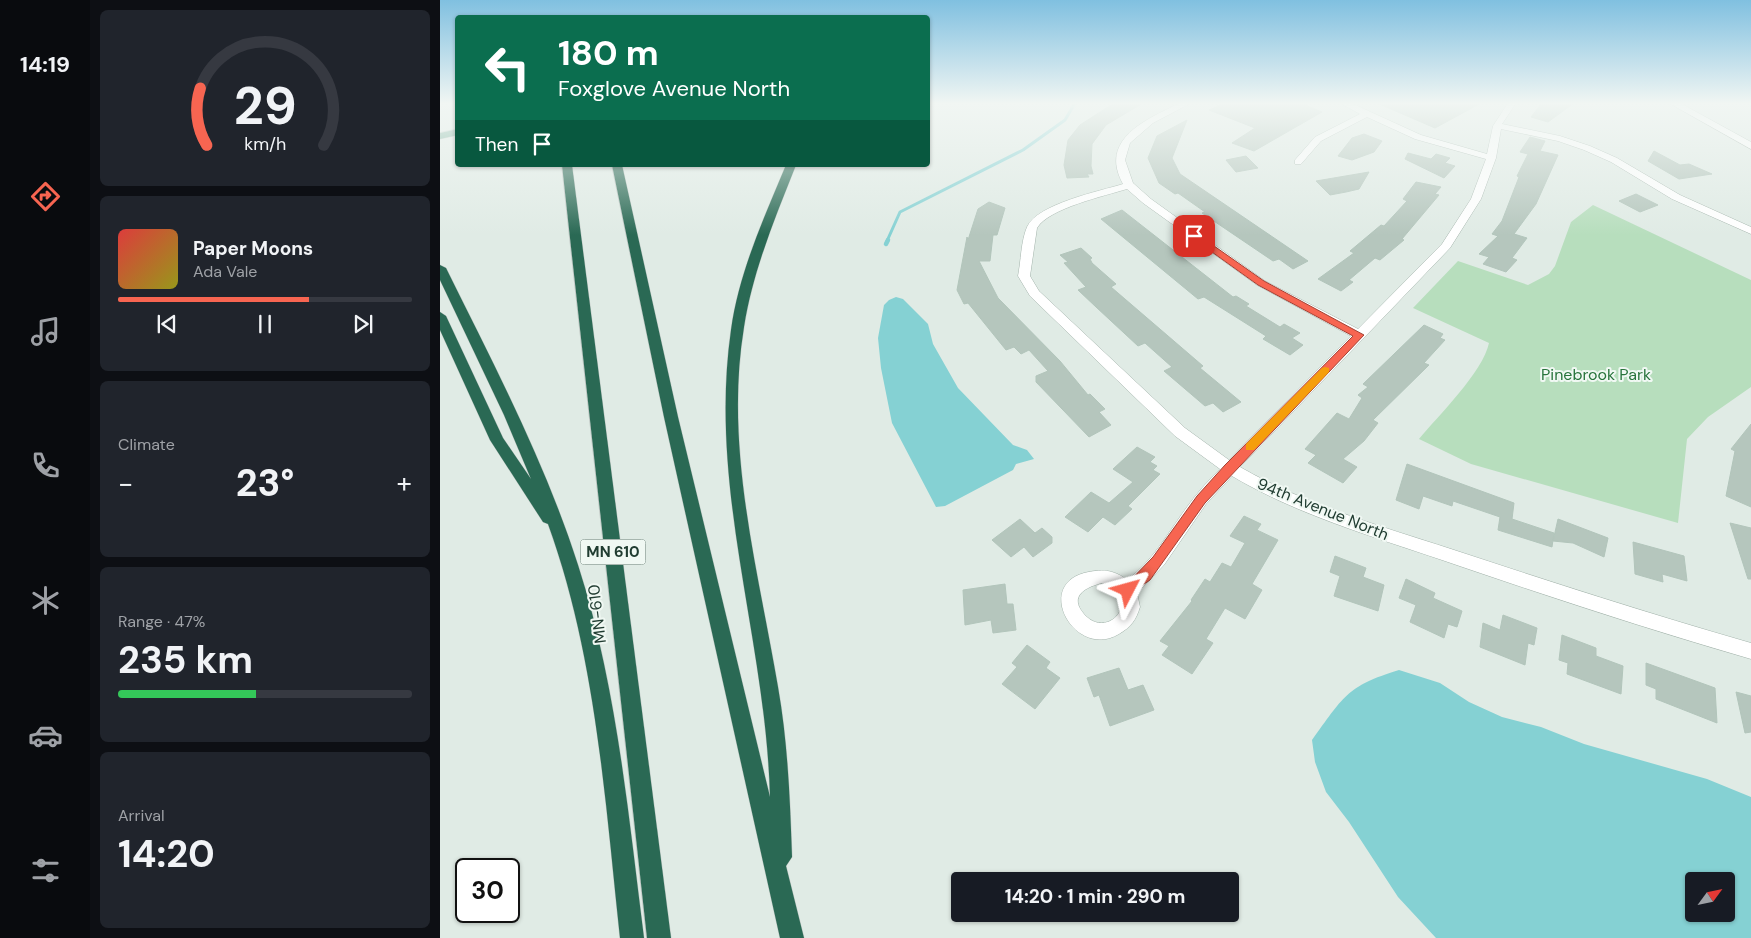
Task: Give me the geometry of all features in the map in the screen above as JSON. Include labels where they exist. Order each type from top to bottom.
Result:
[{"type":"highway","name":"MN-610","points":[[567,167],[659,938]]},
{"type":"highway","points":[[618,167],[672,421],[792,938]]},
{"type":"highway","points":[[783,896],[776,738],[734,463],[731,396],[737,330],[748,275],[790,167]]},
{"type":"highway","points":[[440,268],[526,446],[559,533],[588,632],[617,807],[632,938]]},
{"type":"highway","points":[[440,316],[497,440],[559,533]]},
{"type":"street","points":[[1124,147],[1120,160],[1125,178],[1129,185],[1154,207],[1261,283],[1359,335]]},
{"type":"street","points":[[1298,162],[1311,147]]},
{"type":"street","points":[[1449,147],[1491,158]]},
{"type":"street","points":[[1128,590],[1145,576],[1158,561],[1201,500],[1230,468],[1446,246],[1476,199],[1493,147]]},
{"type":"street","points":[[1583,147],[1614,160],[1676,197],[1751,231]]},
{"type":"street","name":"94th Avenue North","points":[[1129,185],[1053,210],[1036,221],[1032,228],[1024,276],[1034,293],[1180,432],[1230,468],[1288,498],[1337,518],[1634,616],[1751,651]]},
{"type":"green space","name":"Pinebrook Park","points":[[1593,205],[1751,280],[1751,387],[1708,417],[1687,439],[1678,523],[1471,464],[1419,439],[1469,380],[1485,355],[1489,343],[1413,308],[1458,261],[1528,285],[1549,274],[1555,266],[1571,222]]},
{"type":"water","points":[[896,297],[903,299],[928,324],[933,344],[958,388],[1013,445],[1027,450],[1034,459],[1016,464],[1013,470],[945,506],[936,507],[892,423],[881,368],[878,338],[884,305]]},
{"type":"water","points":[[1399,670],[1440,683],[1469,702],[1502,717],[1541,727],[1584,744],[1707,779],[1751,797],[1751,938],[1436,938],[1398,897],[1349,822],[1326,792],[1315,762],[1312,740],[1347,695],[1367,682]]},
{"type":"building","points":[[1067,147],[1092,147],[1091,166],[1093,174],[1087,174],[1089,177],[1067,178],[1064,165]]},
{"type":"building","points":[[1153,147],[1176,147],[1172,158],[1180,174],[1308,261],[1293,269],[1279,259],[1273,261],[1202,213],[1205,212],[1178,193],[1175,194],[1159,183],[1148,158]]},
{"type":"building","points":[[1242,147],[1261,147],[1254,151]]},
{"type":"building","points":[[1345,147],[1378,147],[1374,152],[1352,160],[1338,156]]},
{"type":"building","points":[[1523,147],[1542,147],[1540,151],[1558,155],[1536,204],[1514,234],[1527,238],[1512,258],[1517,260],[1506,272],[1483,264],[1489,257],[1479,254],[1498,236],[1492,234],[1502,221],[1519,177],[1517,176],[1528,154],[1520,152]]},
{"type":"building","points":[[1654,151],[1680,165],[1689,164],[1712,174],[1679,179],[1648,161]]},
{"type":"building","points":[[1408,153],[1431,159],[1436,154],[1450,158],[1445,163],[1455,166],[1444,178],[1405,159]]},
{"type":"building","points":[[1246,156],[1258,168],[1236,172],[1226,160]]},
{"type":"building","points":[[1369,172],[1359,189],[1330,195],[1316,181]]},
{"type":"building","points":[[1416,182],[1441,187],[1435,194],[1439,195],[1402,239],[1404,240],[1380,260],[1375,258],[1349,280],[1353,282],[1341,291],[1318,279],[1354,253],[1350,251],[1381,225],[1384,226],[1407,201],[1403,199]]},
{"type":"building","points":[[1636,194],[1658,205],[1640,212],[1619,201]]},
{"type":"building","points":[[989,202],[1005,208],[997,235],[993,235],[990,261],[979,261],[998,298],[1060,361],[1088,395],[1090,394],[1105,409],[1099,412],[1111,425],[1089,437],[1036,382],[1036,376],[1048,371],[1029,350],[1021,354],[1014,347],[1006,350],[968,303],[964,304],[957,290],[967,237],[968,240],[978,209]]},
{"type":"building","points":[[1122,210],[1233,297],[1236,296],[1249,304],[1246,306],[1280,327],[1284,324],[1300,333],[1292,338],[1303,345],[1290,355],[1263,339],[1266,336],[1204,297],[1198,299],[1101,219]]},
{"type":"building","points":[[1081,248],[1092,258],[1090,259],[1092,263],[1116,284],[1111,287],[1203,366],[1200,368],[1241,402],[1223,412],[1213,403],[1205,406],[1164,371],[1172,367],[1145,343],[1138,346],[1078,290],[1086,287],[1064,263],[1068,262],[1060,255]]},
{"type":"building","points":[[1424,325],[1443,334],[1440,338],[1445,340],[1424,363],[1429,365],[1373,420],[1378,423],[1364,441],[1343,459],[1357,467],[1343,483],[1308,463],[1316,455],[1305,449],[1337,413],[1349,419],[1362,398],[1358,395],[1368,387],[1363,384]]},
{"type":"building","points":[[1751,424],[1751,507],[1726,496],[1735,451],[1731,449]]},
{"type":"building","points":[[1137,447],[1155,457],[1150,462],[1157,466],[1153,470],[1160,474],[1128,506],[1132,509],[1115,525],[1103,517],[1088,532],[1065,517],[1091,492],[1109,503],[1133,482],[1113,469]]},
{"type":"building","points":[[1407,464],[1514,503],[1512,519],[1554,533],[1552,547],[1498,530],[1500,517],[1453,501],[1452,506],[1423,496],[1419,509],[1396,500]]},
{"type":"building","points":[[1244,516],[1261,524],[1257,530],[1278,540],[1252,584],[1262,590],[1245,619],[1225,608],[1206,639],[1213,643],[1192,674],[1162,655],[1169,646],[1160,641],[1192,601],[1205,579],[1210,582],[1222,563],[1231,567],[1245,543],[1230,536]]},
{"type":"building","points":[[1020,519],[1035,533],[1042,528],[1052,537],[1052,543],[1033,557],[1024,547],[1011,557],[992,540]]},
{"type":"building","points":[[1558,519],[1608,538],[1604,557],[1573,543],[1553,541]]},
{"type":"building","points":[[1730,523],[1751,528],[1751,579],[1748,579]]},
{"type":"building","points":[[1633,542],[1684,556],[1687,581],[1662,574],[1663,582],[1635,574]]},
{"type":"building","points":[[1335,556],[1366,568],[1363,577],[1384,585],[1378,611],[1334,596],[1340,576],[1330,572]]},
{"type":"building","points":[[1406,579],[1435,593],[1433,598],[1462,611],[1457,627],[1448,624],[1444,638],[1410,622],[1416,605],[1399,598]]},
{"type":"building","points":[[1005,584],[1007,604],[1013,604],[1016,630],[993,633],[991,620],[965,625],[963,590]]},
{"type":"building","points":[[1503,615],[1537,628],[1534,645],[1528,643],[1525,665],[1480,647],[1483,623],[1500,630]]},
{"type":"building","points":[[1562,635],[1596,648],[1596,656],[1623,666],[1621,694],[1567,674],[1568,663],[1559,660]]},
{"type":"building","points":[[1027,645],[1050,662],[1046,668],[1060,678],[1035,709],[1002,684],[1017,667],[1012,663]]},
{"type":"building","points":[[1646,663],[1715,688],[1717,723],[1656,699],[1656,689],[1646,685]]},
{"type":"building","points":[[1119,668],[1128,690],[1143,685],[1154,710],[1110,726],[1099,695],[1094,697],[1087,678]]},
{"type":"building","points":[[1736,692],[1751,696],[1751,732],[1745,733]]},
{"type":"waterway","points":[[887,241],[900,212],[1028,147]]},
{"type":"waterway","points":[[886,244],[888,240]]},
{"type":"slow traffic","points":[[1250,447],[1325,370]]},
{"type":"route","points":[[1128,590],[1145,576],[1158,561],[1201,500],[1359,335],[1261,283],[1237,268],[1194,236]]}]
